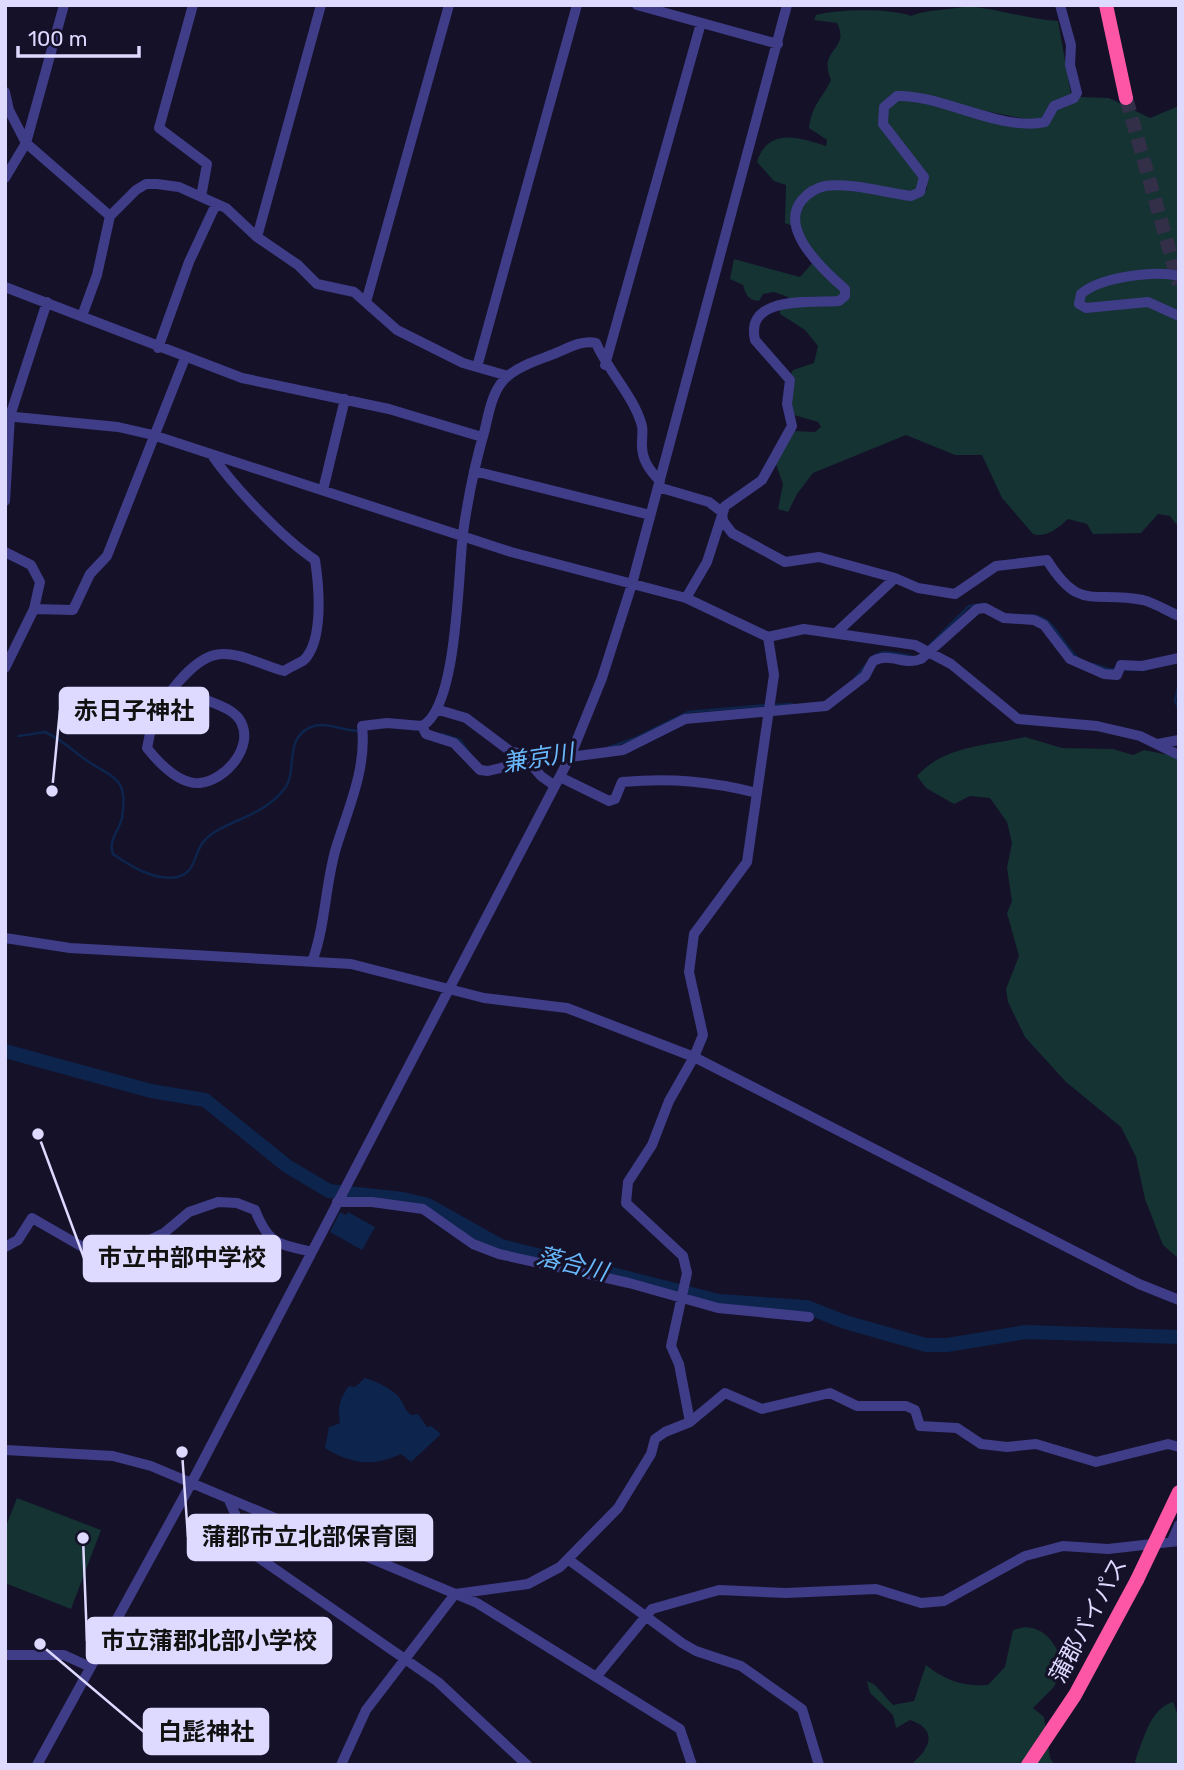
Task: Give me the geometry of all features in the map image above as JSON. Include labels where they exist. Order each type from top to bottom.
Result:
[{"type":"highway","points":[[1106,5],[1129,98],[1112,5]]},
{"type":"highway","name":"蒲郡バイパス","points":[[1036,1765],[1098,1665],[1179,1492]]},
{"type":"highway","name":"蒲郡バイパス","points":[[1028,1765],[1075,1695],[1179,1505]]},
{"type":"street","points":[[5,178],[26,143],[64,5]]},
{"type":"street","points":[[193,5],[159,128],[207,164],[201,197]]},
{"type":"street","points":[[257,237],[321,5]]},
{"type":"street","points":[[366,302],[449,5]]},
{"type":"street","points":[[477,367],[577,5]]},
{"type":"street","points":[[638,5],[778,44]]},
{"type":"street","points":[[37,1765],[191,1482],[571,753],[601,678],[632,584],[788,5]]},
{"type":"street","points":[[686,598],[706,562],[722,512],[732,499],[762,480],[792,426],[787,404],[790,380],[755,340],[758,316],[771,306],[839,301],[845,296],[845,289],[826,272],[800,237],[794,223],[798,205],[808,194],[823,186],[911,196],[920,192],[924,177],[883,124],[884,107],[897,96],[933,102],[973,114],[1032,123],[1045,122],[1054,106],[1074,98],[1078,86],[1070,65],[1072,45],[1060,5]]},
{"type":"street","points":[[605,365],[701,23]]},
{"type":"street","points":[[5,92],[9,110],[26,143],[110,216]]},
{"type":"street","points":[[82,316],[97,275],[110,216],[146,184],[179,187],[236,215],[257,237],[298,265],[317,284],[354,292],[397,330],[477,367],[508,376]]},
{"type":"street","points":[[158,348],[189,262],[216,204]]},
{"type":"street","points":[[1179,276],[1143,273],[1090,288],[1081,294],[1079,304],[1086,308],[1148,302],[1179,316]]},
{"type":"street","points":[[5,287],[158,348],[242,378],[345,399],[482,437]]},
{"type":"street","points":[[5,501],[8,416],[47,302]]},
{"type":"street","points":[[423,729],[439,710],[457,618],[463,534],[474,471],[491,404],[508,376],[588,341],[596,343],[605,365],[626,394],[643,427],[641,447],[648,470],[659,484],[709,502],[722,512],[723,521],[732,533],[785,562],[819,557],[895,578],[918,589],[955,594],[996,566],[1047,560],[1063,585],[1071,590],[1104,598],[1146,600],[1179,616]]},
{"type":"street","points":[[34,609],[73,610],[90,574],[107,556],[185,358]]},
{"type":"street","points":[[323,490],[345,399]]},
{"type":"street","points":[[8,416],[118,427],[153,435],[572,570],[686,598],[768,637],[804,629],[925,650],[951,664],[1018,719],[1097,726],[1158,744],[1179,755]]},
{"type":"street","points":[[195,707],[209,701],[233,712],[242,723],[244,741],[234,763],[218,777],[199,783],[164,770],[147,748],[153,721],[172,689],[204,660],[215,654],[240,657],[284,671],[303,661],[314,637],[320,592],[315,560],[293,546],[222,470],[211,454]]},
{"type":"street","points":[[474,471],[650,515]]},
{"type":"street","points":[[5,552],[35,569],[40,582],[34,609],[5,668]]},
{"type":"street","points":[[836,633],[895,578]]},
{"type":"street","points":[[571,753],[623,750],[685,719],[769,707],[826,706],[858,682],[873,661],[880,657],[916,662],[925,650],[977,609],[985,608],[1004,618],[1034,620],[1044,625],[1070,659],[1104,674],[1179,658]]},
{"type":"street","points":[[690,1422],[679,1364],[671,1346],[687,1273],[683,1256],[626,1203],[624,1197],[628,1182],[652,1145],[669,1101],[694,1058],[703,1035],[689,972],[694,934],[747,862],[770,720],[769,707],[774,675],[768,637]]},
{"type":"street","points":[[439,710],[466,718],[510,751],[526,758],[541,776],[609,801],[615,799],[622,782],[649,780],[711,781],[757,793]]},
{"type":"street","points":[[313,959],[323,931],[337,847],[356,792],[362,731],[387,723],[423,729],[454,743],[480,770],[488,771],[526,758]]},
{"type":"street","points":[[1158,744],[1179,740]]},
{"type":"street","points":[[5,938],[71,948],[313,959],[351,964],[449,986],[484,998],[567,1008],[694,1058],[1139,1284],[1179,1300]]},
{"type":"street","points":[[337,1201],[372,1202],[423,1209],[473,1244],[499,1254],[629,1283],[718,1308],[809,1317]]},
{"type":"street","points":[[5,1248],[18,1240],[32,1218],[86,1249],[144,1243],[164,1233],[189,1212],[218,1202],[228,1202],[255,1210],[262,1231],[270,1238],[312,1252]]},
{"type":"street","points":[[5,1238],[18,1240]]},
{"type":"street","points":[[341,1765],[366,1710],[455,1594],[528,1584],[569,1560],[618,1508],[651,1454],[655,1439],[690,1422],[725,1393],[762,1409],[831,1393],[857,1406],[906,1406],[915,1410],[920,1426],[957,1429],[981,1444],[1007,1447],[1036,1444],[1096,1462],[1168,1444],[1179,1447]]},
{"type":"street","points":[[5,1450],[113,1456],[191,1482],[477,1603],[680,1730],[692,1765]]},
{"type":"street","points":[[229,1500],[252,1553],[438,1682],[527,1765]]},
{"type":"street","points":[[596,1677],[652,1609],[719,1590],[786,1593],[876,1589],[921,1603],[944,1601],[1025,1556],[1063,1546],[1108,1549],[1175,1541],[1179,1525]]},
{"type":"street","points":[[569,1560],[645,1618],[696,1651],[741,1666],[783,1693],[802,1709],[819,1765]]},
{"type":"street","points":[[5,1656],[64,1655],[90,1667]]},
{"type":"green space","points":[[967,6],[1058,21],[1071,94],[1045,119],[1036,121],[895,93],[888,97],[880,111],[922,178],[922,186],[910,193],[815,187],[793,226],[785,223],[786,185],[774,181],[757,162],[762,151],[777,139],[796,138],[826,146],[827,140],[809,128],[815,107],[831,80],[828,62],[838,45],[840,32],[837,23],[814,20],[816,15],[864,10],[911,16]]},
{"type":"green space","points":[[1079,97],[1109,98],[1150,118],[1179,106],[1179,528],[1170,516],[1158,514],[1141,533],[1093,534],[1087,524],[1068,519],[1048,533],[1033,534],[1002,498],[982,455],[955,455],[906,435],[813,473],[797,494],[788,512],[778,509],[783,484],[776,464],[792,431],[815,432],[821,427],[818,422],[794,415],[789,406],[791,374],[793,370],[814,363],[818,346],[805,330],[780,314],[780,308],[847,299],[802,235],[798,215],[806,198],[829,188],[921,195],[927,189],[927,176],[891,133],[884,114],[896,98],[1035,126],[1054,110]]},
{"type":"green space","points":[[734,259],[800,277],[814,261],[843,290],[839,298],[789,302],[788,297],[774,292],[763,294],[759,301],[755,300],[748,296],[743,285],[730,279]]},
{"type":"green space","points":[[1025,737],[1062,748],[1113,749],[1133,755],[1144,750],[1179,757],[1179,1259],[1163,1245],[1145,1199],[1136,1157],[1121,1127],[1066,1082],[1025,1037],[1008,1002],[1006,989],[1019,956],[1007,913],[1012,901],[1007,868],[1012,843],[1007,822],[990,798],[970,796],[954,804],[926,788],[917,776],[940,758],[954,752]]},
{"type":"green space","points":[[17,1498],[101,1530],[71,1609],[5,1583],[5,1529]]},
{"type":"green space","points":[[1025,1627],[1046,1635],[1056,1647],[1064,1670],[1053,1688],[1033,1708],[1044,1717],[1050,1758],[1055,1765],[910,1765],[926,1747],[928,1735],[925,1729],[910,1720],[896,1728],[893,1715],[870,1693],[867,1681],[875,1685],[893,1705],[914,1701],[926,1665],[955,1681],[988,1685],[1005,1667],[1013,1630]]},
{"type":"green space","points":[[1173,1702],[1179,1718],[1179,1765],[1137,1765],[1135,1761],[1153,1718],[1165,1705]]},
{"type":"water","points":[[340,1212],[346,1215],[348,1212],[375,1227],[362,1250],[330,1232]]},
{"type":"water","points":[[365,1378],[390,1389],[411,1415],[418,1414],[427,1427],[431,1426],[441,1434],[411,1462],[401,1454],[381,1461],[362,1462],[343,1458],[325,1448],[329,1427],[340,1423],[339,1408],[343,1395],[349,1386],[355,1387]]},
{"type":"waterway","name":"兼京川","points":[[928,647],[969,606],[984,604]]},
{"type":"waterway","name":"兼京川","points":[[1027,615],[1044,619],[1050,624],[1078,658]]},
{"type":"waterway","name":"兼京川","points":[[856,677],[869,661],[883,652],[911,656]]},
{"type":"waterway","name":"兼京川","points":[[1093,664],[1108,669],[1145,670]]},
{"type":"waterway","name":"兼京川","points":[[1179,683],[1175,701],[1179,710]]},
{"type":"waterway","name":"兼京川","points":[[774,705],[792,704]]},
{"type":"waterway","name":"兼京川","points":[[607,748],[635,738],[688,712],[767,705]]},
{"type":"waterway","name":"兼京川","points":[[19,736],[45,732],[111,775],[121,786],[124,804],[122,818],[112,844],[113,854],[143,872],[168,878],[183,875],[188,871],[201,845],[213,833],[266,806],[276,798],[289,781],[294,747],[302,732],[316,725],[359,731]]},
{"type":"waterway","name":"兼京川","points":[[442,734],[460,740],[469,753]]},
{"type":"waterway","name":"兼京川","points":[[528,756],[569,750]]},
{"type":"waterway","name":"落合川","points":[[5,1051],[151,1091],[205,1100],[287,1166],[329,1191],[403,1199],[428,1205],[501,1246],[719,1301],[807,1307],[845,1322],[926,1345],[947,1345],[1026,1332],[1179,1337]]},
{"type":"tunnel","points":[[1126,98],[1179,284]]},
{"type":"place","name":"赤日子神社","points":[[52,791]]},
{"type":"place","name":"市立中部中学校","points":[[38,1134]]},
{"type":"place","name":"蒲郡市立北部保育園","points":[[182,1452]]},
{"type":"place","name":"市立蒲郡北部小学校","points":[[83,1538]]},
{"type":"place","name":"白髭神社","points":[[40,1644]]}]
